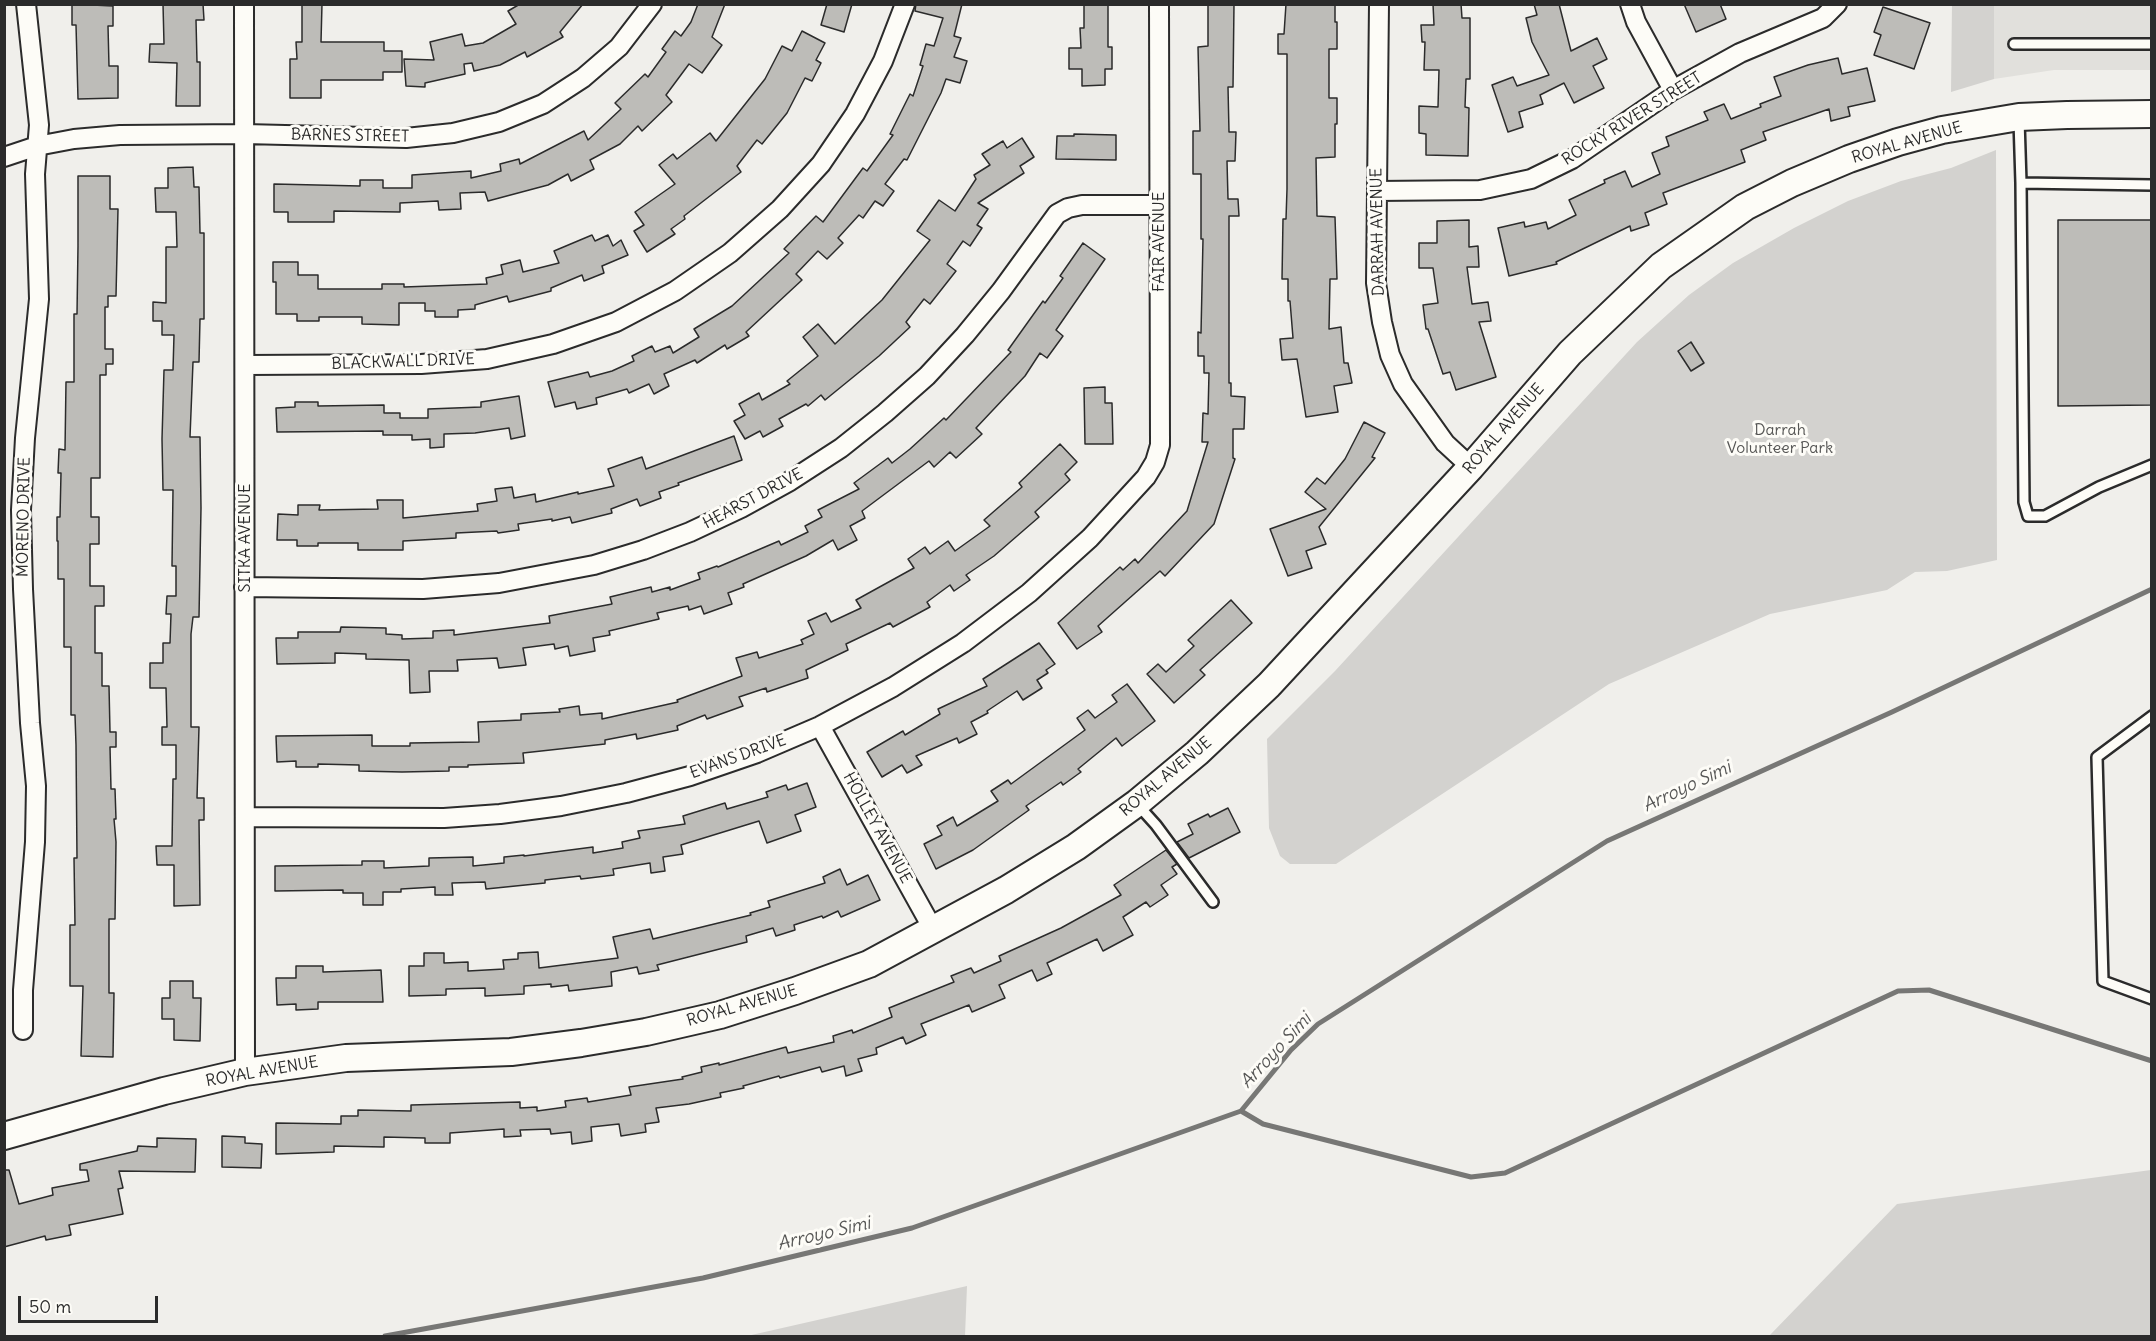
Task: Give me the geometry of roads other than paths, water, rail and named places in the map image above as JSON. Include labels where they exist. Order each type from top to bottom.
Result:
[{"type":"main road","name":"ROYAL AVENUE","points":[[4,1136],[164,1091],[245,1072],[346,1058],[511,1052],[646,1032],[720,1015],[869,964],[934,931],[1076,847],[1137,803],[1197,753],[1269,685],[1471,467],[1570,353],[1618,305],[1661,266],[1745,207],[1792,183],[1849,159],[1942,130],[2019,117],[2151,114]]},
{"type":"street","name":"MORENO DRIVE","points":[[23,1030],[23,990],[35,842],[36,786],[30,723],[21,510],[25,438],[39,299],[35,174],[39,125],[26,4]]},
{"type":"street","name":"SITKA AVENUE","points":[[244,4],[245,1072]]},
{"type":"street","name":"BARNES STREET","points":[[4,158],[37,146],[74,139],[120,135],[245,134],[406,138],[453,134],[499,122],[543,104],[583,78],[619,47],[652,4]]},
{"type":"street","name":"BLACKWALL DRIVE","points":[[246,365],[421,364],[487,359],[563,341],[616,322],[675,291],[730,253],[780,208],[820,164],[855,114],[883,61],[905,4]]},
{"type":"street","name":"FAIR AVENUE","points":[[1146,477],[1155,462],[1160,445],[1159,4]]},
{"type":"street","name":"DARRAH AVENUE","points":[[1379,4],[1376,283],[1382,322],[1390,355],[1402,384],[1445,443],[1471,467]]},
{"type":"street","points":[[1630,4],[1636,22],[1673,90]]},
{"type":"street","name":"ROCKY RIVER STREET","points":[[1377,191],[1480,190],[1531,179],[1572,159],[1673,90],[1740,53],[1823,18],[1837,4]]},
{"type":"street","name":"HEARST DRIVE","points":[[244,586],[423,589],[499,583],[594,565],[690,532],[790,481],[841,448],[885,413],[927,376],[965,335],[1058,214],[1068,208],[1082,205],[1159,205]]},
{"type":"street","name":"EVANS DRIVE","points":[[245,817],[444,818],[500,814],[561,806],[626,793],[690,776],[757,753],[819,726],[893,687],[963,643],[1029,593],[1090,538],[1146,477]]},
{"type":"street","name":"HOLLEY AVENUE","points":[[819,726],[934,931]]},
{"type":"lane","points":[[2014,44],[2151,44]]},
{"type":"lane","points":[[2019,117],[2024,502],[2028,516],[2045,516],[2099,487],[2151,465]]},
{"type":"lane","points":[[2021,183],[2151,185]]},
{"type":"lane","points":[[2151,716],[2097,757],[2103,981],[2151,999]]},
{"type":"lane","points":[[1137,803],[1213,902]]},
{"type":"waterway","name":"Arroyo Simi","points":[[385,1336],[703,1278],[912,1228],[1241,1111],[1291,1050],[1318,1024],[1607,841],[1892,712],[2152,589]]},
{"type":"waterway","points":[[1241,1111],[1263,1124],[1471,1177],[1505,1173],[1898,991],[1929,990],[2152,1061]]},
{"type":"park label","name":"Darrah Volunteer Park","points":[[1780,439]]}]
